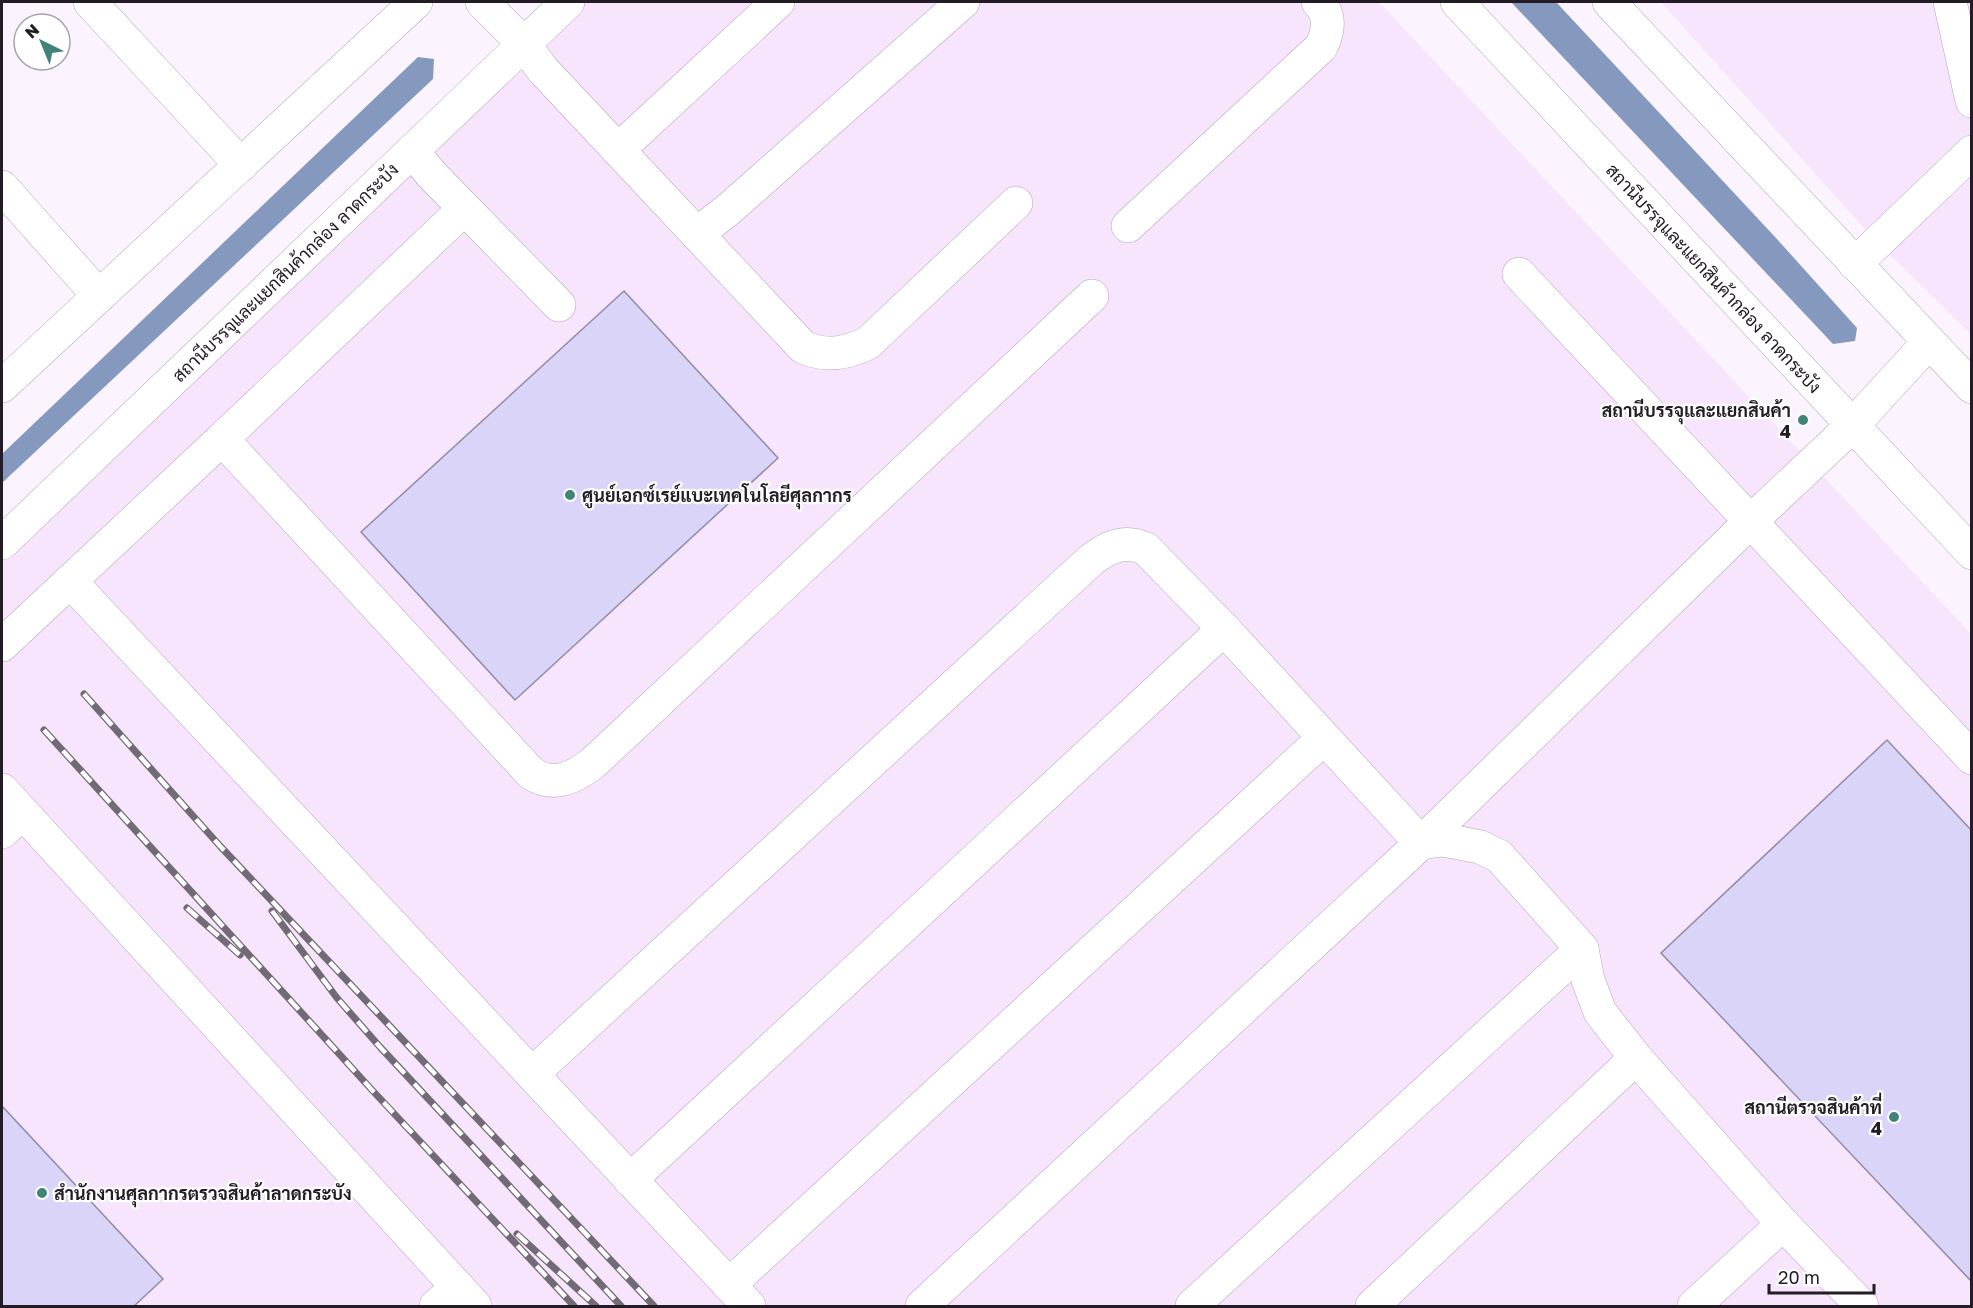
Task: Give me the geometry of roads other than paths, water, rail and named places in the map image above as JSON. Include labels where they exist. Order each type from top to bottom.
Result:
[{"type":"street","points":[[90,2],[240,165]]},
{"type":"street","points":[[482,2],[523,43],[543,70],[803,347],[817,353],[834,354],[852,351],[868,343],[1016,203]]},
{"type":"street","name":"สถานีบรรจุและแยกสินค้ากล่อง ลาดกระบัง","points":[[2,543],[568,2]]},
{"type":"street","points":[[618,150],[778,2]]},
{"type":"street","points":[[697,234],[729,209],[963,2]]},
{"type":"street","points":[[1128,226],[1321,46],[1328,22],[1325,10],[1318,2]]},
{"type":"street","name":"สถานีบรรจุและแยกสินค้ากล่อง ลาดกระบัง","points":[[1457,2],[1971,553]]},
{"type":"street","points":[[1609,2],[1971,387]]},
{"type":"street","points":[[1950,2],[1971,101]]},
{"type":"street","points":[[2,386],[240,165],[405,5]]},
{"type":"street","points":[[412,151],[432,176],[559,305]]},
{"type":"street","points":[[1855,264],[1971,152]]},
{"type":"street","points":[[2,187],[99,296]]},
{"type":"street","points":[[2,645],[464,209]]},
{"type":"street","points":[[1519,274],[1971,758]]},
{"type":"street","points":[[222,439],[531,773],[544,779],[560,781],[578,774],[592,763],[1092,296]]},
{"type":"street","points":[[922,1306],[1421,843],[1751,521],[1852,426],[1929,342]]},
{"type":"street","points":[[532,1074],[1101,552],[1117,545],[1137,545],[1146,549],[1224,629],[1421,843]]},
{"type":"street","points":[[70,581],[739,1296],[1324,738]]},
{"type":"street","points":[[630,1180],[1224,629]]},
{"type":"street","points":[[8,812],[456,1300]]},
{"type":"street","points":[[1421,843],[1441,840],[1460,843],[1480,847],[1499,856],[1582,949],[1588,980],[1600,1012],[1636,1058],[1783,1224],[1862,1306]]},
{"type":"street","points":[[1192,1306],[1582,949]]},
{"type":"street","points":[[1372,1306],[1636,1058]]},
{"type":"street","points":[[1694,1306],[1783,1224]]},
{"type":"water","points":[[1511,2],[1556,2],[1857,328],[1855,341],[1833,344]]},
{"type":"water","points":[[418,57],[434,59],[433,79],[2,483],[2,454]]},
{"type":"railway","points":[[84,694],[220,846],[654,1306]]},
{"type":"railway","points":[[44,730],[372,1090],[574,1306]]},
{"type":"railway","points":[[187,908],[240,955]]},
{"type":"railway","points":[[272,911],[337,998],[380,1047],[621,1306]]},
{"type":"railway","points":[[517,1234],[596,1306]]},
{"type":"place","name":"สถานีบรรจุและแยกสินค้า 4","points":[[1803,420]]},
{"type":"place","name":"ศูนย์เอกซ์เรย์แบะเทคโนโลยีศุลกากร","points":[[570,495]]},
{"type":"place","name":"สถานีตรวจสินค้าที่ 4","points":[[1894,1117]]},
{"type":"place","name":"สำนักงานศุลกากรตรวจสินค้าลาดกระบัง","points":[[42,1193]]}]
